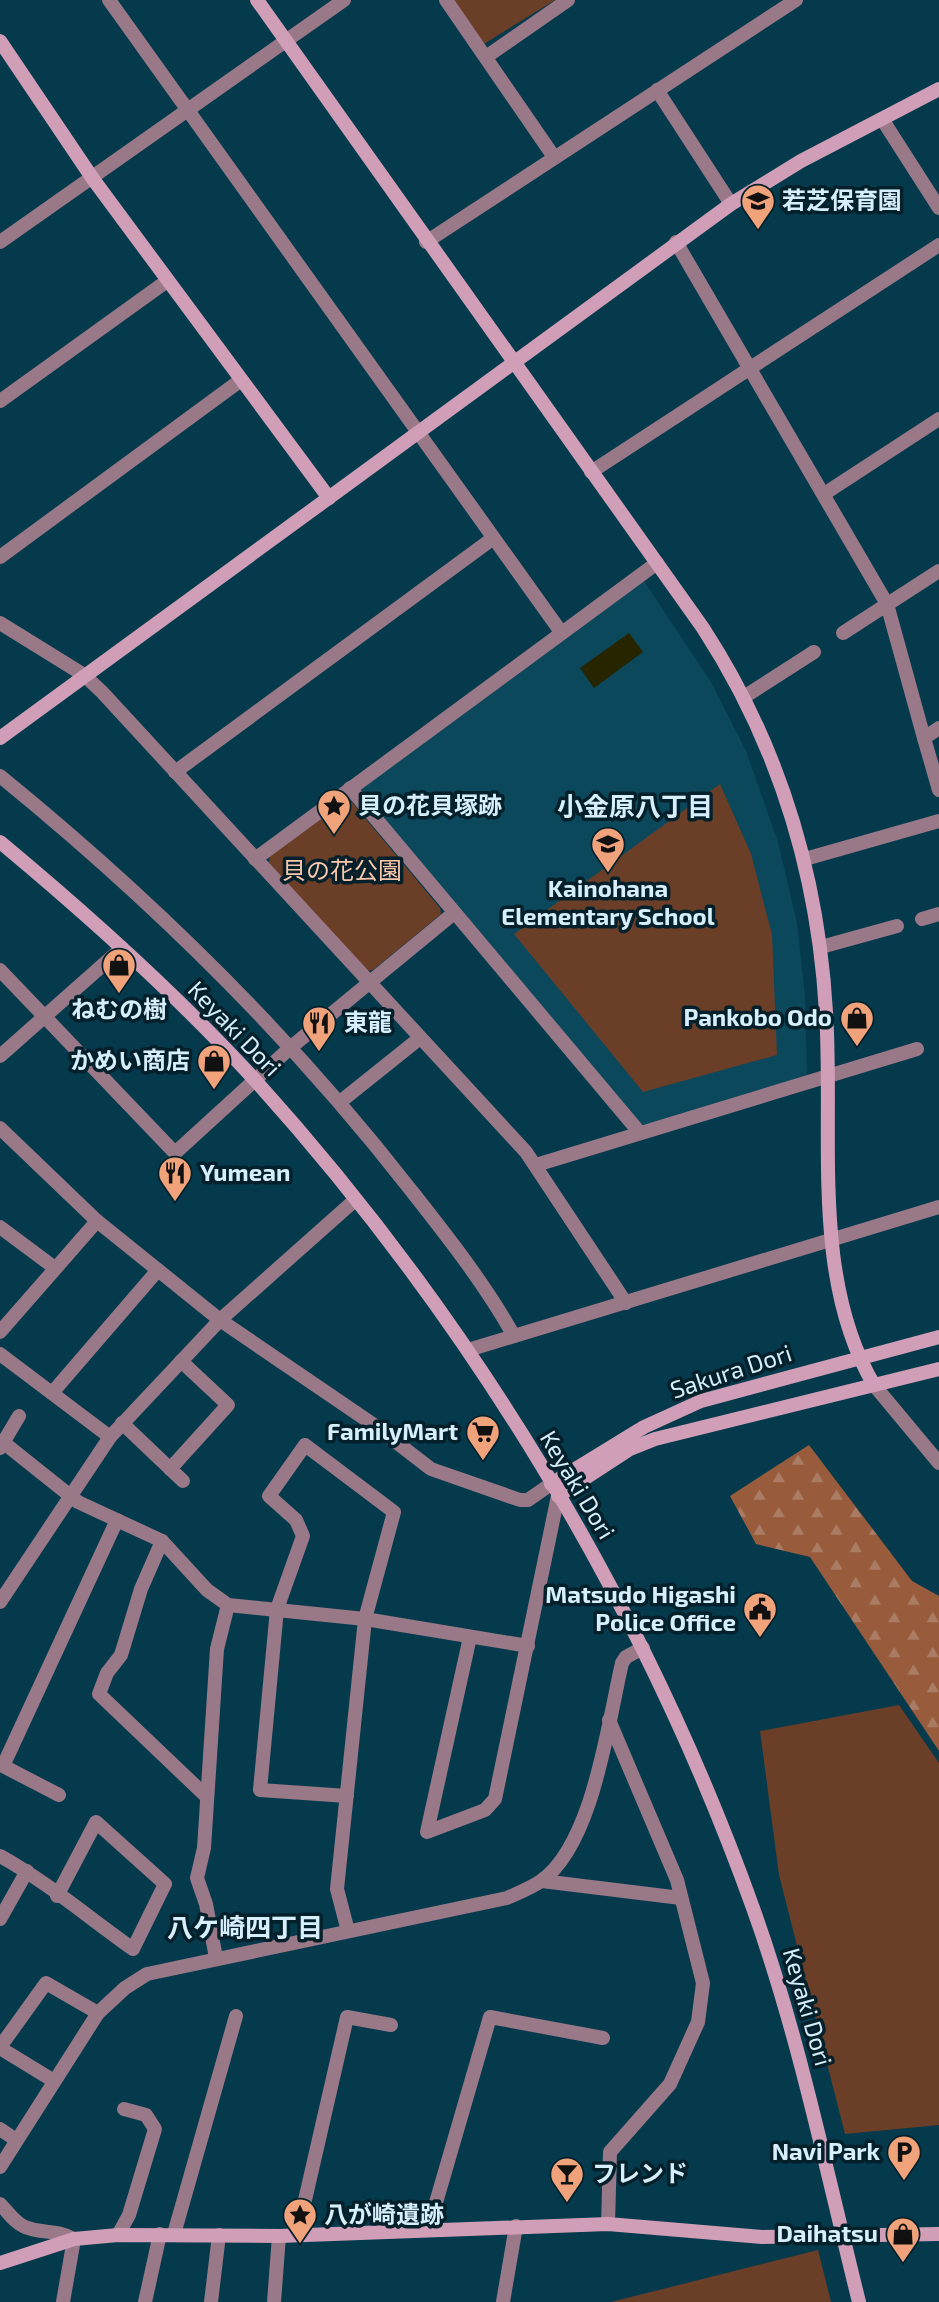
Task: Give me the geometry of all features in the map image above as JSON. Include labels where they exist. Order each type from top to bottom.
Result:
[{"type":"street","points":[[109,0],[561,632]]},
{"type":"street","points":[[257,0],[426,242],[657,563],[717,650],[744,697],[774,762],[805,859],[821,947],[829,1076],[831,1240],[858,1357],[874,1385],[939,1463]]},
{"type":"street","points":[[0,242],[93,179],[186,108],[285,38],[344,0]]},
{"type":"street","points":[[446,0],[554,157]]},
{"type":"street","points":[[486,57],[568,0]]},
{"type":"street","points":[[426,242],[796,0]]},
{"type":"street","points":[[0,41],[93,179],[329,498]]},
{"type":"street","points":[[0,738],[676,242],[801,161],[939,89]]},
{"type":"street","points":[[657,90],[731,204]]},
{"type":"street","points":[[881,119],[939,208]]},
{"type":"street","points":[[676,242],[887,604],[939,790]]},
{"type":"street","points":[[591,472],[939,245]]},
{"type":"street","points":[[0,401],[167,281]]},
{"type":"street","points":[[0,557],[241,380]]},
{"type":"street","points":[[824,494],[939,419]]},
{"type":"street","points":[[175,772],[492,538]]},
{"type":"street","points":[[255,859],[657,563]]},
{"type":"street","points":[[843,633],[939,570]]},
{"type":"street","points":[[0,623],[84,675],[420,1038],[536,1165],[626,1303]]},
{"type":"street","points":[[744,697],[814,652]]},
{"type":"street","points":[[924,738],[939,728]]},
{"type":"street","points":[[0,776],[162,917],[340,1102],[446,1235],[514,1336]]},
{"type":"street","points":[[350,788],[640,1133]]},
{"type":"street","points":[[805,859],[939,821]]},
{"type":"street","name":"Keyaki Dori","points":[[0,842],[122,948],[254,1080],[355,1200],[468,1350],[554,1490],[643,1648],[682,1733],[753,1909],[794,2039],[859,2302]]},
{"type":"street","points":[[0,970],[175,1153],[290,1048],[454,913]]},
{"type":"street","points":[[922,919],[939,914]]},
{"type":"street","points":[[821,947],[897,926]]},
{"type":"street","points":[[0,1056],[122,948]]},
{"type":"street","points":[[340,1102],[420,1038]]},
{"type":"street","points":[[536,1165],[917,1049]]},
{"type":"street","points":[[0,1128],[97,1221],[220,1320],[374,1425],[431,1469],[520,1500],[528,1500],[554,1490]]},
{"type":"street","points":[[0,1602],[69,1494],[122,1423],[220,1320],[355,1200]]},
{"type":"street","points":[[468,1350],[939,1207]]},
{"type":"street","points":[[0,1332],[97,1221]]},
{"type":"street","points":[[0,1227],[55,1268]]},
{"type":"street","points":[[51,1393],[158,1270]]},
{"type":"street","name":"Sakura Dori","points":[[554,1490],[644,1427],[701,1401],[939,1337]]},
{"type":"street","points":[[1,1357],[110,1437]]},
{"type":"street","points":[[170,1469],[228,1405],[181,1361]]},
{"type":"street","name":"Sakura Dori","points":[[554,1490],[630,1449],[655,1439],[939,1369]]},
{"type":"street","points":[[19,1416],[2,1445],[78,1502],[162,1541],[207,1590],[228,1605],[365,1619],[528,1646]]},
{"type":"street","points":[[122,1423],[183,1481]]},
{"type":"street","points":[[347,1796],[260,1790],[277,1609],[303,1536],[296,1520],[270,1496],[305,1445],[394,1512],[365,1619],[347,1796],[337,1889],[348,1931]]},
{"type":"street","points":[[470,1637],[428,1832],[485,1810],[495,1799],[528,1646],[554,1490]]},
{"type":"street","points":[[60,1795],[3,1766],[4,1749],[117,1520]]},
{"type":"street","points":[[162,1541],[141,1589],[121,1655],[107,1673],[99,1694],[207,1797]]},
{"type":"street","points":[[216,1958],[206,1904],[197,1878],[204,1848],[217,1649],[228,1605]]},
{"type":"street","points":[[0,2167],[98,2013],[147,1974],[507,1898],[542,1881],[570,1850],[584,1820],[622,1663],[626,1657],[643,1648]]},
{"type":"street","points":[[608,2224],[610,2152],[670,2084],[698,2022],[703,1983],[677,1880],[609,1720]]},
{"type":"street","points":[[0,1856],[27,1871],[57,1896],[133,1949],[166,1884],[96,1822],[57,1896]]},
{"type":"street","points":[[0,1919],[27,1871]]},
{"type":"street","points":[[542,1881],[681,1898]]},
{"type":"street","points":[[54,2081],[0,2048],[46,1983],[98,2013]]},
{"type":"street","points":[[145,2302],[236,2016]]},
{"type":"street","points":[[298,2235],[347,2017],[391,2025]]},
{"type":"street","points":[[428,2230],[490,2017],[603,2038]]},
{"type":"street","points":[[118,2235],[129,2215],[155,2129],[146,2115],[124,2109]]},
{"type":"street","points":[[0,2129],[16,2140]]},
{"type":"street","points":[[0,2204],[17,2223],[27,2228],[61,2232],[74,2239]]},
{"type":"street","points":[[0,2263],[74,2239],[118,2235],[279,2236],[608,2224],[694,2234],[843,2237],[939,2234]]},
{"type":"street","points":[[503,2302],[516,2226]]},
{"type":"street","points":[[211,2302],[219,2235]]},
{"type":"street","points":[[274,2302],[279,2236]]},
{"type":"street","points":[[63,2302],[74,2239]]},
{"type":"shaded area","name":"Kainohana Elementary School","points":[[644,581],[711,682],[746,751],[778,842],[797,923],[805,996],[807,1075],[646,1125],[638,1123],[362,794],[362,787]]},
{"type":"shaded area","points":[[629,633],[643,652],[594,688],[580,668]]},
{"type":"green space","points":[[446,0],[555,0],[479,47]]},
{"type":"green space","points":[[720,784],[751,854],[772,935],[777,1055],[643,1092],[514,934]]},
{"type":"green space","name":"貝の花公園","points":[[343,800],[350,800],[440,908],[441,914],[373,970],[366,971],[268,866],[270,856]]},
{"type":"green space","points":[[809,1445],[912,1581],[939,1596],[939,1751],[810,1557],[756,1544],[730,1496]]},
{"type":"green space","points":[[899,1705],[939,1763],[939,2125],[845,2134],[779,1875],[760,1731]]},
{"type":"green space","points":[[818,2250],[831,2302],[611,2302]]},
{"type":"place","name":"若芝保育園","points":[[758,231]]},
{"type":"place","name":"貝の花貝塚跡","points":[[334,836]]},
{"type":"place","name":"Kainohana Elementary School","points":[[608,874]]},
{"type":"place","name":"ねむの樹","points":[[119,995]]},
{"type":"place","name":"Pankobo Odo","points":[[857,1048]]},
{"type":"place","name":"東龍","points":[[319,1053]]},
{"type":"place","name":"かめい商店","points":[[214,1091]]},
{"type":"place","name":"Yumean","points":[[175,1203]]},
{"type":"place","name":"FamilyMart","points":[[483,1462]]},
{"type":"place","name":"Matsudo Higashi Police Office","points":[[760,1639]]},
{"type":"place","name":"Navi Park","points":[[904,2182]]},
{"type":"place","name":"フレンド","points":[[567,2204]]},
{"type":"place","name":"八が崎遺跡","points":[[300,2245]]},
{"type":"place","name":"Daihatsu","points":[[903,2264]]},
{"type":"district","name":"小金原八丁目","points":[[635,807]]},
{"type":"district","name":"八ケ崎四丁目","points":[[245,1928]]}]
